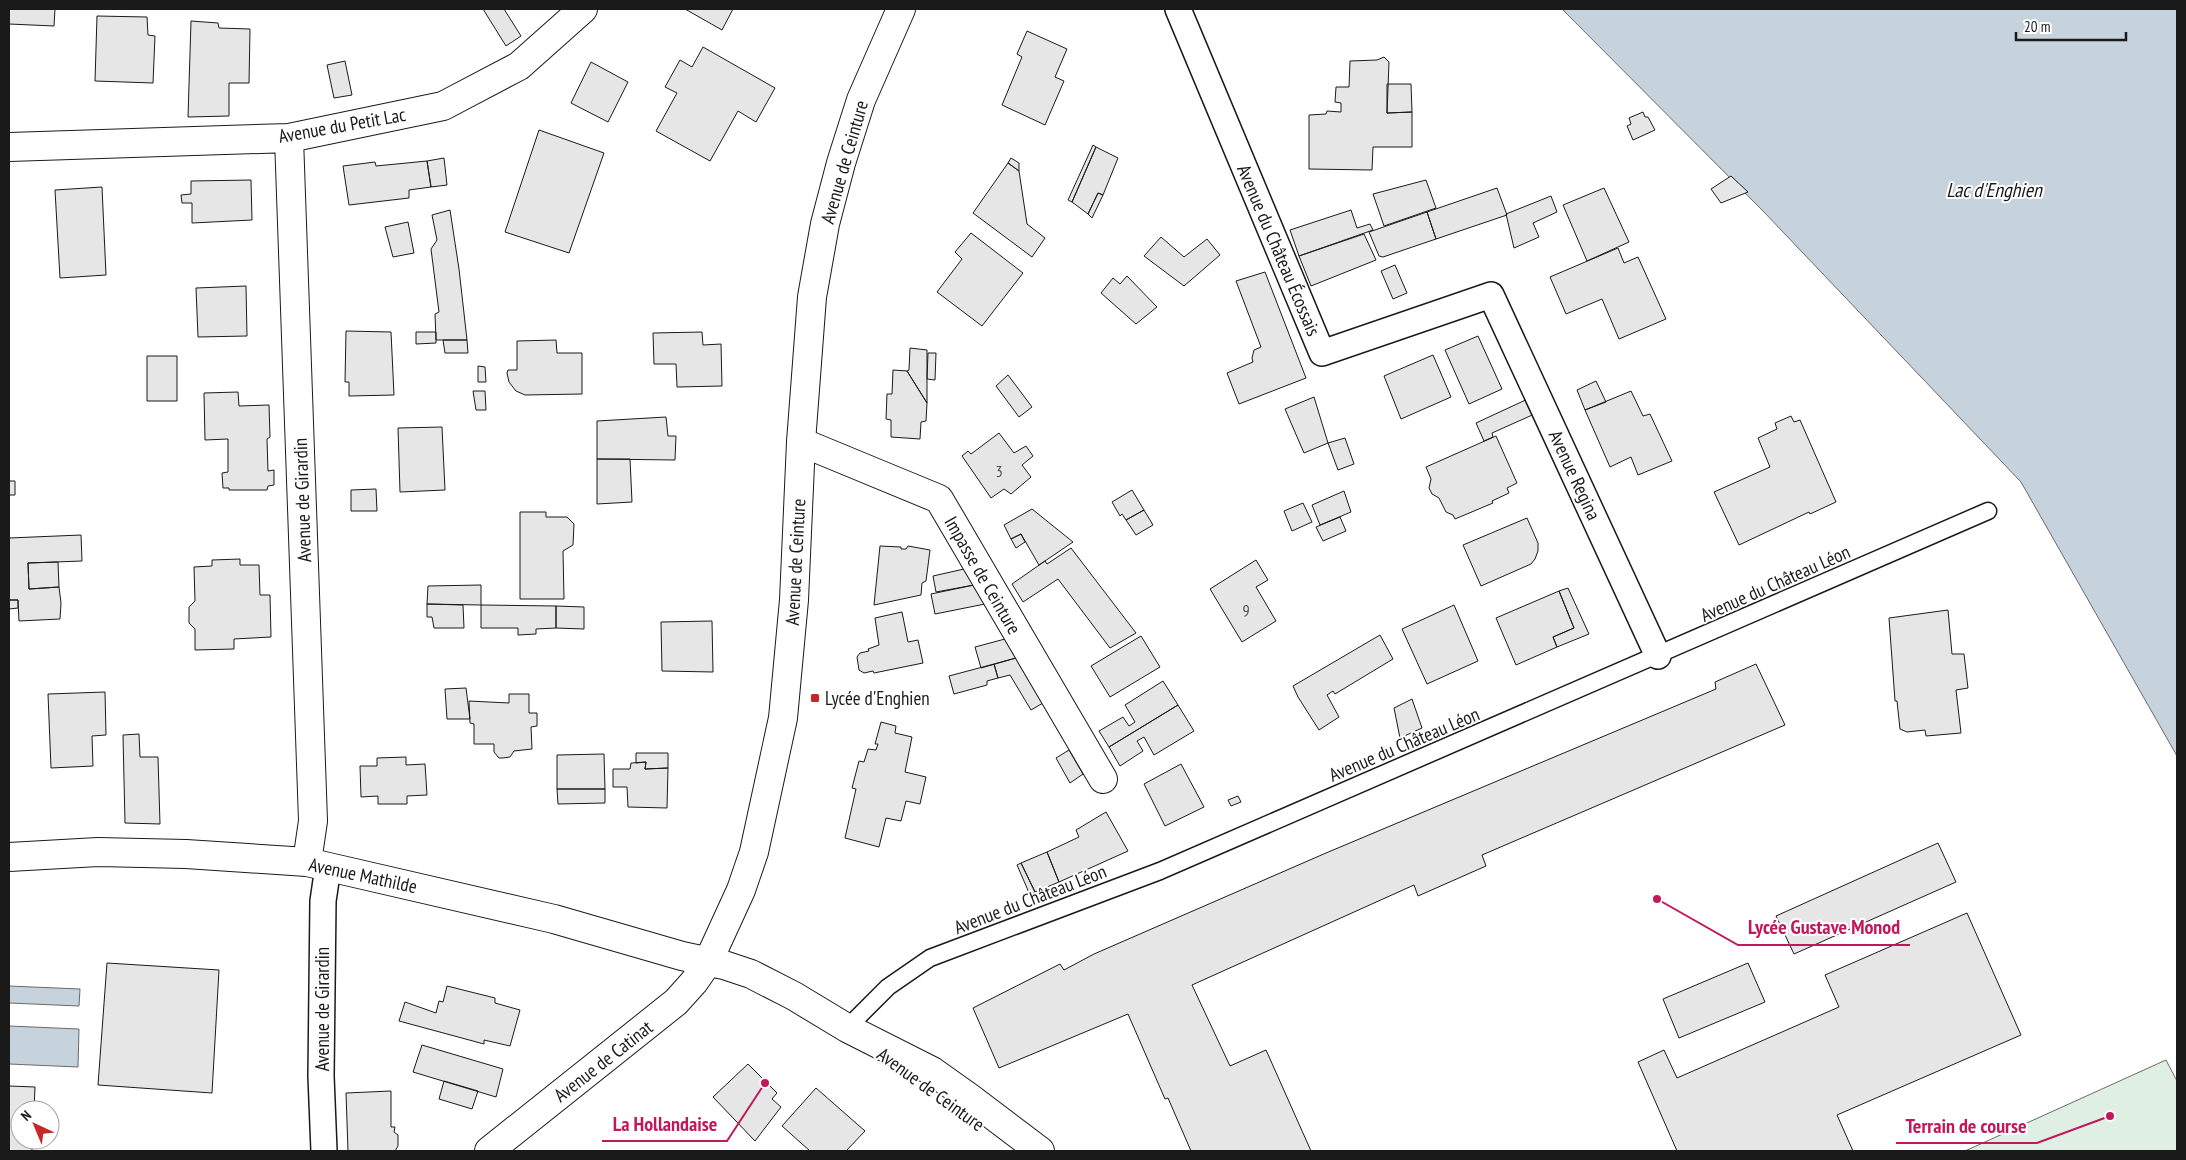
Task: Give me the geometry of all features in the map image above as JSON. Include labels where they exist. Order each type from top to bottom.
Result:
[{"type":"street","name":"Avenue du Petit Lac","points":[[9,147],[290,138],[443,106],[519,66],[583,9]]},
{"type":"street","name":"Avenue de Ceinture","points":[[901,9],[861,100],[841,163],[825,224],[812,297],[794,600],[783,718],[754,852],[741,890],[708,962],[751,974],[794,996],[847,1028],[932,1071],[1040,1151]]},
{"type":"street","name":"Avenue du Château Écossais","points":[[1178,9],[1322,353],[1491,295]]},
{"type":"street","name":"Avenue de Girardin","points":[[290,138],[313,821],[323,901],[321,1076],[324,1151]]},
{"type":"street","name":"Avenue Regina","points":[[1491,295],[1658,656]]},
{"type":"street","name":"Impasse de Ceinture","points":[[802,442],[939,499],[1103,779]]},
{"type":"street","name":"Avenue Mathilde","points":[[9,857],[98,852],[194,854],[317,865],[554,919],[708,962]]},
{"type":"street","name":"Avenue de Catinat","points":[[489,1151],[676,1002],[694,982],[708,962]]},
{"type":"street","name":"Avenue de Ceinture","points":[[847,1028],[1014,1151]]},
{"type":"lane","name":"Avenue du Château Léon","points":[[847,1028],[888,987],[930,958],[1160,871],[1988,511]]},
{"type":"green space","points":[[2166,1060],[2177,1081],[2177,1151],[1965,1151]]},
{"type":"water","name":"Lac d'Enghien","points":[[1562,9],[2177,9],[2177,756],[2021,482],[1763,211]]},
{"type":"water","points":[[9,986],[80,989],[79,1006],[9,1003]]},
{"type":"water","points":[[9,1026],[79,1029],[78,1067],[9,1064]]},
{"type":"building","points":[[9,9],[55,9],[54,26],[9,24]]},
{"type":"building","points":[[483,9],[504,9],[521,36],[506,46]]},
{"type":"building","points":[[685,9],[733,9],[722,30]]},
{"type":"building","points":[[97,16],[147,17],[148,35],[155,36],[153,83],[95,81]]},
{"type":"building","points":[[191,21],[218,23],[219,28],[250,29],[249,83],[229,83],[229,116],[188,117]]},
{"type":"building","points":[[1027,31],[1067,49],[1055,77],[1064,81],[1045,125],[1002,105],[1022,57],[1017,54]]},
{"type":"building","points":[[703,47],[775,88],[756,122],[738,111],[710,161],[656,131],[677,93],[665,87],[680,60],[692,67]]},
{"type":"building","points":[[1384,57],[1389,62],[1387,113],[1412,112],[1412,147],[1373,147],[1372,170],[1309,169],[1309,115],[1326,114],[1327,111],[1341,112],[1341,103],[1335,102],[1336,87],[1349,87],[1350,61],[1377,60]]},
{"type":"building","points":[[345,61],[352,95],[334,98],[327,65]]},
{"type":"building","points":[[591,62],[628,82],[608,122],[571,103]]},
{"type":"building","points":[[1387,84],[1411,84],[1412,112],[1387,113]]},
{"type":"building","points":[[1643,112],[1655,130],[1633,140],[1627,126],[1631,124],[1629,118]]},
{"type":"building","points":[[539,130],[604,153],[569,253],[505,232]]},
{"type":"building","points":[[1093,145],[1096,147],[1072,202],[1068,200]]},
{"type":"building","points":[[1096,147],[1118,158],[1103,195],[1098,193],[1088,214],[1072,202]]},
{"type":"building","points":[[444,158],[447,185],[431,187],[427,161]]},
{"type":"building","points":[[1011,158],[1019,163],[1019,171],[1008,163]]},
{"type":"building","points":[[427,161],[431,187],[409,190],[409,198],[349,205],[343,166],[375,162],[376,166]]},
{"type":"building","points":[[1008,163],[1019,171],[1027,224],[1045,238],[1032,257],[973,213]]},
{"type":"building","points":[[1731,176],[1748,192],[1721,203],[1711,189]]},
{"type":"building","points":[[251,180],[252,220],[192,223],[192,203],[182,203],[181,195],[191,194],[191,181]]},
{"type":"building","points":[[1426,180],[1436,208],[1384,226],[1373,194]]},
{"type":"building","points":[[102,187],[106,275],[60,278],[55,190]]},
{"type":"building","points":[[1497,188],[1507,215],[1436,239],[1427,212]]},
{"type":"building","points":[[1604,188],[1629,242],[1587,261],[1563,205]]},
{"type":"building","points":[[1098,193],[1103,195],[1092,218],[1088,214]]},
{"type":"building","points":[[1551,196],[1557,212],[1533,223],[1539,237],[1514,248],[1506,214]]},
{"type":"building","points":[[450,210],[467,340],[436,340],[435,314],[439,312],[431,249],[437,240],[432,215]]},
{"type":"building","points":[[1351,210],[1357,228],[1370,224],[1373,230],[1299,256],[1290,230]]},
{"type":"building","points":[[1427,212],[1436,239],[1383,257],[1379,256],[1369,232]]},
{"type":"building","points":[[408,222],[414,253],[393,257],[385,227]]},
{"type":"building","points":[[971,233],[1023,273],[982,326],[937,292],[962,259],[955,252]]},
{"type":"building","points":[[1364,234],[1376,260],[1311,286],[1299,256]]},
{"type":"building","points":[[1161,237],[1184,257],[1207,239],[1220,255],[1184,286],[1144,256]]},
{"type":"building","points":[[1618,248],[1624,263],[1638,257],[1666,319],[1619,339],[1602,299],[1566,314],[1550,277]]},
{"type":"building","points":[[1395,265],[1407,293],[1393,299],[1381,271]]},
{"type":"building","points":[[1265,272],[1306,378],[1239,404],[1227,373],[1253,362],[1254,350],[1261,347],[1236,281]]},
{"type":"building","points":[[1127,276],[1157,307],[1136,324],[1101,293],[1113,278],[1120,284]]},
{"type":"building","points":[[246,286],[247,336],[198,337],[196,288]]},
{"type":"building","points":[[346,331],[391,332],[394,395],[349,396],[349,382],[345,382]]},
{"type":"building","points":[[416,332],[436,332],[436,343],[416,344]]},
{"type":"building","points":[[702,332],[703,345],[721,344],[722,386],[677,387],[676,364],[654,364],[653,333]]},
{"type":"building","points":[[1478,336],[1502,389],[1469,404],[1445,350]]},
{"type":"building","points":[[443,340],[467,340],[468,353],[445,353]]},
{"type":"building","points":[[556,340],[557,353],[582,353],[582,394],[525,395],[516,391],[509,382],[507,373],[508,370],[517,370],[517,341]]},
{"type":"building","points":[[910,348],[927,350],[927,403],[907,371],[909,370]]},
{"type":"building","points":[[928,353],[936,353],[935,380],[927,379]]},
{"type":"building","points":[[1433,355],[1451,397],[1401,419],[1384,376]]},
{"type":"building","points":[[147,356],[177,356],[177,401],[147,401]]},
{"type":"building","points":[[478,366],[485,367],[486,382],[478,382]]},
{"type":"building","points":[[893,370],[907,371],[927,403],[926,421],[921,422],[920,439],[891,437],[891,420],[886,419],[887,394],[892,394]]},
{"type":"building","points":[[1008,375],[1032,407],[1019,417],[996,386]]},
{"type":"building","points":[[1596,381],[1606,402],[1585,410],[1577,390]]},
{"type":"building","points":[[473,391],[485,391],[486,410],[476,410]]},
{"type":"building","points":[[1631,391],[1643,416],[1650,414],[1672,461],[1638,475],[1631,457],[1610,467],[1585,410]]},
{"type":"building","points":[[238,392],[239,406],[269,405],[268,471],[274,470],[274,485],[268,486],[267,490],[229,490],[229,488],[223,488],[222,473],[228,472],[228,439],[205,440],[204,393]]},
{"type":"building","points":[[1314,397],[1328,443],[1304,453],[1285,409]]},
{"type":"building","points":[[1532,397],[1539,412],[1492,433],[1493,437],[1484,441],[1476,423]]},
{"type":"building","points":[[1791,416],[1794,422],[1800,420],[1836,502],[1810,514],[1809,512],[1739,545],[1714,492],[1770,467],[1758,438],[1777,429],[1775,423]]},
{"type":"building","points":[[666,417],[668,436],[676,436],[675,460],[597,459],[597,421]]},
{"type":"building","points":[[442,427],[445,490],[400,492],[398,428]]},
{"type":"building","points":[[999,433],[1014,453],[1026,446],[1033,456],[1022,465],[1031,477],[1011,494],[1004,489],[991,498],[962,456],[968,451],[971,454]]},
{"type":"building","points":[[1496,436],[1517,483],[1507,488],[1509,493],[1492,501],[1493,503],[1455,519],[1453,515],[1446,512],[1439,498],[1432,494],[1429,488],[1431,479],[1426,467]]},
{"type":"building","points":[[1345,438],[1354,464],[1338,470],[1328,443]]},
{"type":"building","points":[[597,459],[630,459],[632,502],[597,504]]},
{"type":"building","points":[[9,481],[15,481],[15,495],[9,495]]},
{"type":"building","points":[[376,489],[377,511],[351,511],[351,490]]},
{"type":"building","points":[[1132,490],[1144,510],[1126,520],[1122,514],[1120,516],[1112,502]]},
{"type":"building","points":[[1344,491],[1351,512],[1320,525],[1312,505]]},
{"type":"building","points":[[1303,503],[1312,522],[1292,531],[1284,511]]},
{"type":"building","points":[[1032,509],[1073,542],[1039,565],[1021,534],[1011,539],[1004,525]]},
{"type":"building","points":[[1144,510],[1153,525],[1136,535],[1126,520]]},
{"type":"building","points":[[520,512],[546,512],[546,517],[567,517],[574,524],[573,545],[563,551],[564,599],[520,599]]},
{"type":"building","points":[[1340,517],[1346,531],[1323,541],[1316,527]]},
{"type":"building","points":[[1527,518],[1538,543],[1535,559],[1531,564],[1481,586],[1463,545]]},
{"type":"building","points":[[1021,534],[1025,542],[1016,548],[1011,539]]},
{"type":"building","points":[[81,535],[82,561],[28,563],[29,589],[59,587],[60,619],[19,621],[18,600],[9,600],[9,538]]},
{"type":"building","points":[[880,546],[906,549],[908,546],[930,550],[926,581],[922,583],[921,595],[874,605]]},
{"type":"building","points":[[1071,548],[1136,633],[1110,648],[1058,579],[1023,602],[1012,584],[1045,561],[1047,564]]},
{"type":"building","points":[[240,559],[240,565],[259,565],[260,595],[270,595],[271,637],[234,639],[234,649],[195,650],[195,629],[189,623],[189,607],[195,601],[194,567],[212,566],[212,560]]},
{"type":"building","points":[[1256,560],[1268,580],[1256,587],[1276,621],[1242,642],[1210,589]]},
{"type":"building","points":[[58,562],[59,587],[29,589],[28,563]]},
{"type":"building","points":[[964,569],[974,585],[936,592],[933,576]]},
{"type":"building","points":[[481,585],[481,605],[427,604],[428,586]]},
{"type":"building","points":[[974,585],[985,604],[935,614],[931,594]]},
{"type":"building","points":[[1568,588],[1589,634],[1557,647],[1553,637],[1574,628],[1559,591]]},
{"type":"building","points":[[1559,591],[1574,628],[1553,637],[1557,647],[1516,665],[1496,618]]},
{"type":"building","points":[[9,600],[18,600],[18,608],[9,609]]},
{"type":"building","points":[[427,604],[463,605],[464,628],[434,628],[432,617],[427,617]]},
{"type":"building","points":[[481,605],[556,606],[556,628],[536,629],[536,634],[518,635],[518,628],[481,628]]},
{"type":"building","points":[[1454,605],[1478,661],[1427,684],[1402,629]]},
{"type":"building","points":[[556,606],[584,607],[584,629],[556,628]]},
{"type":"building","points":[[1948,610],[1952,654],[1964,654],[1968,688],[1956,690],[1961,733],[1926,736],[1925,730],[1907,732],[1900,729],[1897,701],[1895,701],[1889,618]]},
{"type":"building","points":[[902,612],[908,642],[918,640],[923,663],[874,673],[873,671],[864,673],[859,670],[857,657],[860,653],[869,651],[868,649],[879,645],[875,618]]},
{"type":"building","points":[[712,621],[713,672],[662,671],[661,622]]},
{"type":"building","points":[[1380,635],[1393,659],[1335,694],[1333,691],[1327,695],[1339,717],[1319,730],[1293,686]]},
{"type":"building","points":[[1141,636],[1160,667],[1110,697],[1091,666]]},
{"type":"building","points":[[1005,639],[1016,658],[981,668],[975,647]]},
{"type":"building","points":[[1016,658],[1043,703],[1031,710],[1010,675],[998,678],[994,664]]},
{"type":"building","points":[[994,664],[998,678],[987,681],[987,685],[954,694],[949,676]]},
{"type":"building","points":[[1756,664],[1785,725],[1482,855],[1486,866],[1418,896],[1414,885],[1192,985],[1230,1066],[1266,1050],[1311,1151],[1191,1151],[1168,1098],[1165,1099],[1128,1014],[999,1068],[973,1008],[1060,964],[1064,970],[1094,954],[1326,853],[1716,689],[1715,682]]},
{"type":"building","points":[[1163,681],[1178,705],[1109,747],[1099,731],[1123,717],[1129,726],[1135,722],[1125,705]]},
{"type":"building","points":[[466,688],[470,719],[447,719],[445,689]]},
{"type":"building","points":[[105,692],[106,735],[92,736],[93,766],[51,768],[48,694]]},
{"type":"building","points":[[509,694],[529,694],[529,713],[537,713],[537,726],[531,727],[532,749],[514,751],[510,757],[499,758],[494,752],[494,744],[474,744],[474,724],[470,723],[469,701],[509,703]]},
{"type":"building","points":[[1412,699],[1422,728],[1400,738],[1394,708]]},
{"type":"building","points":[[1178,705],[1194,731],[1154,755],[1144,737],[1137,741],[1143,751],[1120,766],[1109,747]]},
{"type":"building","points":[[881,722],[896,726],[895,733],[912,737],[905,772],[926,777],[920,804],[906,801],[901,821],[886,818],[879,847],[845,838],[856,789],[852,788],[859,761],[864,762],[868,749],[876,750],[878,744],[875,744]]},
{"type":"building","points":[[139,734],[140,757],[158,757],[160,824],[125,823],[123,735]]},
{"type":"building","points":[[1069,750],[1083,774],[1070,783],[1056,758]]},
{"type":"building","points":[[636,753],[668,753],[668,768],[645,769],[646,762],[636,763]]},
{"type":"building","points":[[604,754],[605,789],[557,789],[557,755]]},
{"type":"building","points":[[406,757],[406,765],[425,764],[427,795],[407,796],[407,804],[378,804],[378,796],[361,797],[360,766],[377,766],[377,758]]},
{"type":"building","points":[[646,762],[645,769],[668,768],[667,808],[628,807],[627,787],[613,787],[613,769],[630,769],[631,763]]},
{"type":"building","points":[[1181,764],[1204,807],[1165,826],[1144,784]]},
{"type":"building","points":[[557,789],[605,789],[605,803],[558,804]]},
{"type":"building","points":[[1238,796],[1241,802],[1231,806],[1228,800]]},
{"type":"building","points":[[1106,812],[1128,851],[1059,882],[1047,852],[1079,837],[1076,830]]},
{"type":"building","points":[[1938,843],[1956,882],[1794,954],[1776,916]]},
{"type":"building","points":[[1047,852],[1059,882],[1035,892],[1021,863]]},
{"type":"building","points":[[1021,863],[1035,892],[1030,895],[1017,865]]},
{"type":"building","points":[[1967,913],[2021,1035],[1837,1115],[1853,1151],[1677,1151],[1638,1062],[1664,1050],[1677,1078],[1839,1007],[1825,975]]},
{"type":"building","points":[[107,963],[219,970],[212,1093],[98,1085]]},
{"type":"building","points":[[1748,963],[1765,1002],[1679,1038],[1663,999]]},
{"type":"building","points":[[447,986],[495,998],[495,1003],[520,1010],[510,1046],[484,1040],[484,1044],[399,1021],[405,1002],[436,1013],[439,1001],[443,1002]]},
{"type":"building","points":[[422,1045],[503,1069],[496,1097],[413,1072]]},
{"type":"building","points":[[748,1064],[777,1093],[772,1099],[781,1107],[755,1141],[713,1097]]},
{"type":"building","points":[[444,1081],[478,1091],[472,1109],[439,1099]]},
{"type":"building","points":[[9,1086],[35,1087],[34,1100],[10,1100],[10,1150],[32,1151],[9,1151]]},
{"type":"building","points":[[816,1088],[865,1131],[846,1151],[810,1151],[782,1126]]},
{"type":"building","points":[[391,1091],[391,1127],[395,1127],[394,1132],[398,1135],[398,1146],[395,1151],[348,1151],[346,1093]]},
{"type":"place","name":"Lycée d'Enghien","points":[[815,698]]},
{"type":"place","name":"Lycée Gustave Monod","points":[[1657,899]]},
{"type":"place","name":"La Hollandaise","points":[[765,1083]]},
{"type":"place","name":"Terrain de course","points":[[2110,1116]]}]
